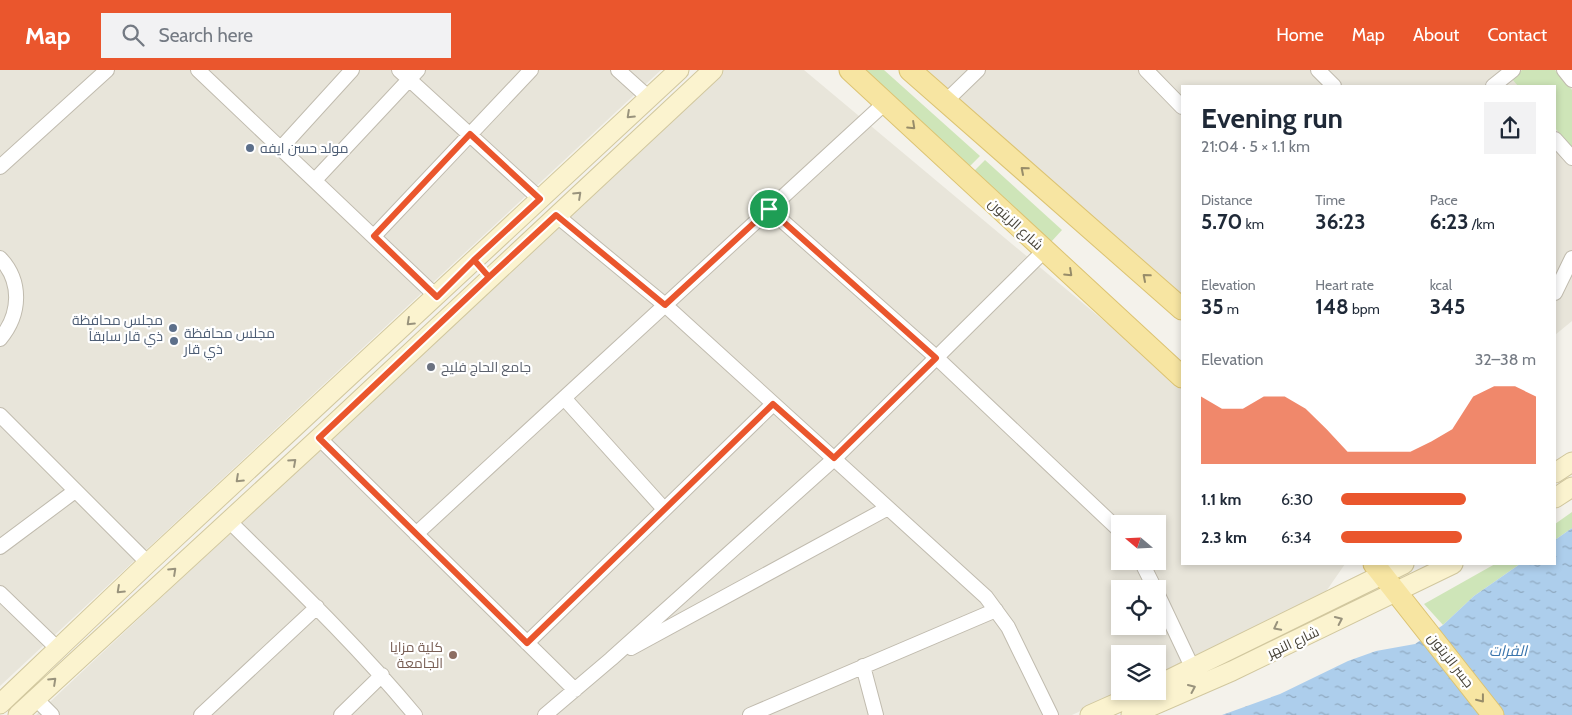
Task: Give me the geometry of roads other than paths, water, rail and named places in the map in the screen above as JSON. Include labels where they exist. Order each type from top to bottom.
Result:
[{"type":"main road","points":[[0,704],[148,563],[437,297],[474,260],[679,70]]},
{"type":"main road","points":[[18,715],[319,438],[489,277],[713,70]]},
{"type":"main road","name":"شارع الزيتون","points":[[850,70],[1181,376]]},
{"type":"main road","points":[[910,70],[1180,302]]},
{"type":"main road","points":[[474,260],[489,277]]},
{"type":"main road","points":[[1556,472],[1572,462]]},
{"type":"main road","points":[[1556,497],[1572,487]]},
{"type":"main road","name":"شارع النهر","points":[[1166,682],[1193,670],[1379,569],[1399,565]]},
{"type":"main road","name":"شارع النهر","points":[[1131,715],[1241,666],[1403,598],[1452,565]]},
{"type":"main road","points":[[1379,569],[1403,598]]},
{"type":"main road","name":"جسر الزيتون","points":[[1403,598],[1494,715]]},
{"type":"main road","points":[[98,610],[112,627]]},
{"type":"main road","points":[[1090,715],[1124,700]]},
{"type":"street","points":[[0,167],[106,70]]},
{"type":"street","points":[[198,70],[437,297]]},
{"type":"street","points":[[281,148],[352,70]]},
{"type":"street","points":[[374,236],[531,70]]},
{"type":"street","points":[[618,70],[649,98]]},
{"type":"street","points":[[946,101],[978,70]]},
{"type":"street","points":[[1146,70],[1181,106]]},
{"type":"street","points":[[1318,70],[1333,85]]},
{"type":"street","points":[[1564,70],[1572,80]]},
{"type":"street","points":[[315,180],[409,73],[470,134],[540,199]]},
{"type":"street","points":[[416,534],[886,102]]},
{"type":"street","points":[[1556,140],[1572,158]]},
{"type":"street","points":[[769,209],[936,358],[1111,523]]},
{"type":"street","points":[[556,215],[665,305],[986,597],[1008,627],[1051,715]]},
{"type":"street","points":[[545,715],[611,659],[834,458],[1045,250]]},
{"type":"street","points":[[0,258],[10,269],[14,277],[16,299],[11,320],[0,339]]},
{"type":"street","points":[[1556,291],[1572,258]]},
{"type":"street","points":[[564,398],[664,509]]},
{"type":"street","points":[[527,643],[773,404]]},
{"type":"street","points":[[0,415],[148,563]]},
{"type":"street","points":[[319,438],[575,690]]},
{"type":"street","points":[[0,548],[75,491]]},
{"type":"street","points":[[611,659],[888,508]]},
{"type":"street","points":[[228,520],[317,607],[382,675],[415,715]]},
{"type":"street","points":[[0,593],[57,648]]},
{"type":"street","points":[[200,715],[317,607]]},
{"type":"street","points":[[750,715],[996,610]]},
{"type":"street","points":[[1166,611],[1193,670]]},
{"type":"street","points":[[863,666],[876,715]]},
{"type":"street","points":[[341,715],[382,675]]},
{"type":"street","points":[[35,698],[52,715]]},
{"type":"water","name":"الفرات","points":[[1572,528],[1572,715],[1222,715],[1280,694],[1348,661],[1376,651],[1415,644],[1443,625],[1474,596],[1519,565],[1556,565],[1556,539]]},
{"type":"place","name":"مولد حسن ايفه","points":[[250,148]]},
{"type":"place","name":"مجلس محافظة ذي قار سابقاً","points":[[173,328]]},
{"type":"place","name":"مجلس محافظة ذي قار","points":[[174,341]]},
{"type":"place","name":"جامع الحاج فليح","points":[[431,367]]},
{"type":"place","name":"كلية مزايا الجامعة","points":[[453,655]]}]
